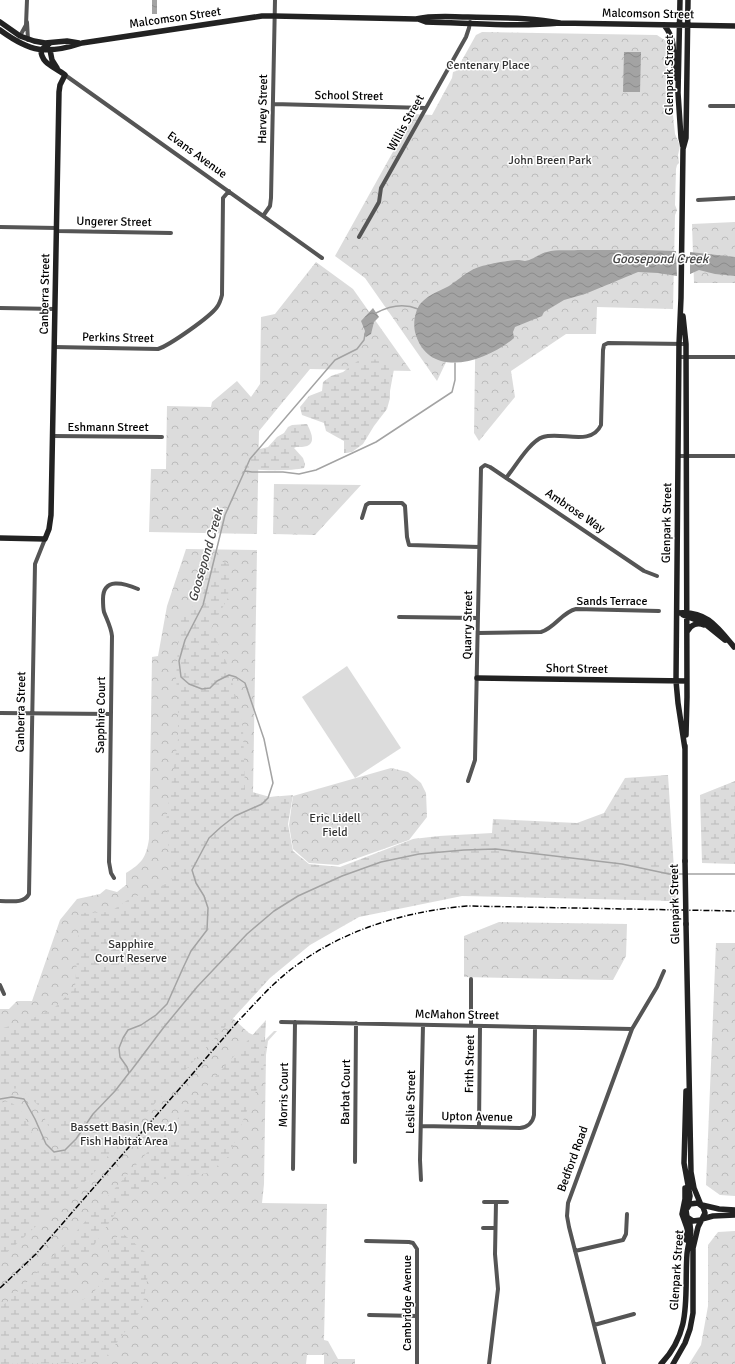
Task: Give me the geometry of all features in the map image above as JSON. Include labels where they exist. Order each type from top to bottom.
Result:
[{"type":"main road","name":"Glenpark Street","points":[[680,0],[678,81],[683,149],[683,215],[679,344],[676,681],[685,749]]},
{"type":"main road","name":"Glenpark Street","points":[[683,149],[686,138],[688,0]]},
{"type":"main road","name":"Malcomson Street","points":[[45,49],[67,48],[82,43],[262,16],[416,19],[426,22],[470,20],[541,25],[560,23],[735,26]]},
{"type":"main road","name":"Evans Avenue","points":[[0,22],[28,40],[50,43]]},
{"type":"main road","points":[[664,25],[670,32],[674,44],[674,73],[678,81]]},
{"type":"main road","points":[[0,30],[24,46],[45,49],[50,43]]},
{"type":"main road","points":[[20,36],[24,46]]},
{"type":"main road","name":"Malcomson Street","points":[[50,43],[66,41],[82,43]]},
{"type":"main road","name":"Evans Avenue","points":[[36,42],[45,49],[59,70]]},
{"type":"main road","name":"Evans Avenue","points":[[45,49],[43,60],[65,75]]},
{"type":"main road","name":"Canberra Street","points":[[45,539],[50,526],[51,515],[60,89],[65,75]]},
{"type":"main road","name":"Glenpark Street","points":[[681,298],[686,344],[687,681],[685,749],[685,861],[688,1059],[691,1177],[696,1195],[702,1205]]},
{"type":"main road","points":[[0,538],[45,539]]},
{"type":"main road","points":[[677,613],[700,614],[712,622],[734,648]]},
{"type":"main road","points":[[687,614],[704,622],[734,648]]},
{"type":"main road","points":[[687,633],[690,627],[698,624],[703,625],[716,633]]},
{"type":"main road","name":"Short Street","points":[[477,678],[687,681]]},
{"type":"main road","name":"Glenpark Street","points":[[688,1059],[684,1163],[690,1196],[688,1207]]},
{"type":"main road","points":[[684,1163],[686,1195],[682,1214],[687,1228],[687,1254]]},
{"type":"main road","points":[[735,1210],[722,1210],[694,1203],[688,1207],[686,1212],[688,1218],[693,1222],[713,1216],[735,1215]]},
{"type":"main road","points":[[702,1205],[705,1211],[702,1219]]},
{"type":"main road","name":"Glenpark Street","points":[[661,1364],[675,1346],[684,1322],[687,1304],[687,1254],[691,1229],[688,1218]]},
{"type":"main road","name":"Glenpark Street","points":[[673,1364],[686,1340],[692,1322],[693,1248],[696,1232],[702,1219]]},
{"type":"street","points":[[20,36],[25,26],[27,0]]},
{"type":"street","name":"Harvey Street","points":[[263,216],[270,206],[271,198],[275,0]]},
{"type":"street","points":[[26,18],[28,40]]},
{"type":"street","name":"Willis Street","points":[[359,238],[379,202],[380,190],[466,37],[470,20]]},
{"type":"street","name":"Evans Avenue","points":[[65,75],[322,258]]},
{"type":"street","name":"School Street","points":[[273,104],[426,108]]},
{"type":"street","points":[[710,106],[735,106]]},
{"type":"street","name":"Perkins Street","points":[[54,347],[158,349],[170,343],[213,312],[219,305],[222,295],[223,198],[228,191]]},
{"type":"street","points":[[698,200],[735,198]]},
{"type":"street","name":"Ungerer Street","points":[[0,227],[171,233]]},
{"type":"street","points":[[0,308],[56,309]]},
{"type":"street","points":[[506,478],[534,443],[545,436],[586,437],[598,431],[601,425],[603,350],[604,346],[608,343],[686,344]]},
{"type":"street","points":[[679,357],[735,357]]},
{"type":"street","name":"Eshmann Street","points":[[53,436],[162,437]]},
{"type":"street","points":[[678,456],[735,456]]},
{"type":"street","name":"Ambrose Way","points":[[481,468],[486,466],[506,478],[644,571],[657,576]]},
{"type":"street","name":"Quarry Street","points":[[468,781],[475,760],[481,468]]},
{"type":"street","points":[[362,518],[366,505],[369,502],[402,504],[405,506],[406,537],[409,545],[479,546]]},
{"type":"street","name":"Canberra Street","points":[[0,901],[13,902],[24,899],[29,894],[30,887],[35,564],[45,539]]},
{"type":"street","name":"Sapphire Court","points":[[114,878],[111,873],[110,862],[112,630],[104,610],[104,591],[105,588],[112,584],[127,584],[138,589]]},
{"type":"street","name":"Sands Terrace","points":[[478,633],[541,632],[550,628],[568,612],[576,609],[659,611]]},
{"type":"street","points":[[399,617],[478,618]]},
{"type":"street","points":[[0,713],[111,714]]},
{"type":"street","name":"Bedford Road","points":[[604,1364],[567,1216],[570,1195],[632,1029],[657,987],[664,971]]},
{"type":"street","points":[[471,979],[471,1025]]},
{"type":"street","points":[[0,985],[4,994]]},
{"type":"street","name":"McMahon Street","points":[[281,1022],[632,1029]]},
{"type":"street","name":"Morris Court","points":[[293,1169],[295,1022]]},
{"type":"street","name":"Barbat Court","points":[[355,1162],[356,1024]]},
{"type":"street","name":"Leslie Street","points":[[421,1180],[420,1126],[423,1025]]},
{"type":"street","name":"Frith Street","points":[[479,1127],[480,1026]]},
{"type":"street","name":"Upton Avenue","points":[[420,1126],[520,1128],[526,1126],[532,1121],[534,1115],[535,1027]]},
{"type":"street","points":[[484,1202],[507,1202]]},
{"type":"street","points":[[489,1364],[498,1289],[495,1258],[496,1202]]},
{"type":"street","points":[[575,1252],[624,1239],[626,1234],[627,1214]]},
{"type":"street","points":[[483,1228],[495,1228]]},
{"type":"street","points":[[624,1239],[628,1244]]},
{"type":"street","name":"Cambridge Avenue","points":[[366,1241],[409,1242],[413,1243],[418,1253],[416,1364]]},
{"type":"street","points":[[594,1325],[634,1314]]},
{"type":"street","points":[[369,1315],[416,1316]]},
{"type":"green space","name":"John Breen Park","points":[[482,32],[657,35],[666,41],[668,47],[668,69],[675,134],[680,146],[678,155],[679,163],[676,169],[675,205],[677,210],[675,215],[673,309],[597,307],[596,334],[566,334],[511,371],[515,397],[479,441],[474,433],[476,299],[437,381],[365,278],[335,256],[414,114],[432,115],[452,78],[453,72],[456,71],[476,35]]},
{"type":"green space","points":[[735,222],[735,283],[694,283],[692,224]]},
{"type":"green space","points":[[316,262],[353,289],[411,371],[310,369],[259,431],[257,534],[149,532],[151,469],[166,469],[167,406],[211,407],[212,402],[237,381],[251,397],[260,384],[261,317],[275,314]]},
{"type":"green space","points":[[389,359],[394,369],[387,409],[363,444],[352,452],[344,453],[344,441],[326,431],[324,423],[302,415],[300,407],[309,396],[322,391],[323,382],[331,376],[343,372],[359,360]]},
{"type":"green space","points":[[307,424],[312,442],[307,446],[294,448],[303,458],[305,464],[304,468],[292,470],[256,470],[244,468],[256,450],[268,447],[277,437],[284,433],[288,427],[292,425]]},
{"type":"green space","points":[[274,484],[361,485],[315,535],[273,534]]},
{"type":"green space","points":[[186,549],[257,550],[251,916],[226,1012],[249,1033],[265,1040],[274,1031],[277,1031],[268,1041],[266,1055],[264,1184],[262,1203],[327,1204],[324,1340],[328,1341],[338,1359],[355,1359],[355,1364],[324,1364],[324,1355],[307,1355],[306,1364],[0,1364],[0,1009],[9,1009],[17,1001],[32,1001],[60,920],[77,899],[100,894],[106,889],[117,892],[126,885],[126,873],[140,863],[145,855],[149,839],[152,657],[158,656],[167,606]]},
{"type":"green space","points":[[210,558],[230,564],[228,598],[211,628],[229,668],[243,728],[245,790],[270,797],[293,795],[288,824],[293,851],[309,864],[340,867],[413,839],[492,833],[493,819],[577,823],[604,813],[625,778],[668,775],[676,901],[462,896],[359,917],[310,945],[270,978],[124,1137],[92,1175],[0,1259],[0,1103],[8,1102],[17,1107],[24,1115],[38,1144],[45,1150],[54,1152],[67,1149],[51,1132],[39,1106],[20,1088],[0,1090],[0,1029],[26,1021],[53,1009],[75,988],[80,913],[110,912],[129,899],[172,882],[166,821],[178,739],[178,699],[176,679],[180,614],[201,601]]},
{"type":"green space","points":[[347,666],[401,748],[355,778],[302,697]]},
{"type":"green space","name":"Eric Lidell Field","points":[[391,768],[408,772],[421,783],[426,793],[427,817],[409,840],[338,865],[309,863],[293,849],[289,825],[293,796]]},
{"type":"green space","points":[[735,781],[735,864],[702,863],[700,795]]},
{"type":"green space","points":[[499,922],[627,924],[626,956],[613,980],[464,977],[464,936]]},
{"type":"green space","points":[[716,943],[735,943],[735,1196],[720,1195],[706,1185]]},
{"type":"green space","points":[[266,1020],[263,1078],[250,1103],[229,1156],[209,1173],[157,1180],[121,1205],[76,1272],[68,1291],[71,1306],[91,1295],[109,1274],[108,1247],[121,1232],[151,1257],[142,1309],[106,1357],[81,1363],[0,1364],[0,1307],[7,1302],[65,1244]]},
{"type":"green space","points":[[735,1231],[735,1364],[689,1364],[701,1345],[708,1306],[708,1245],[718,1232]]},
{"type":"water","points":[[152,0],[157,0],[157,14],[152,14]]},
{"type":"water","points":[[624,52],[641,52],[640,92],[623,92]]},
{"type":"water","points":[[555,251],[676,251],[677,276],[638,272],[585,294],[564,300],[544,312],[542,316],[515,327],[513,332],[514,338],[502,347],[474,360],[445,362],[432,357],[422,347],[415,332],[415,317],[417,309],[421,303],[431,295],[449,286],[466,273],[476,268],[514,260],[525,261],[544,253]]},
{"type":"water","points":[[690,252],[735,257],[735,276],[715,274],[699,270],[690,274]]},
{"type":"water","points":[[373,308],[379,317],[374,322],[371,334],[366,337],[364,335],[365,331],[361,321]]},
{"type":"waterway","name":"Goosepond Creek","points":[[376,313],[397,306],[407,306],[418,309]]},
{"type":"waterway","name":"Goosepond Creek","points":[[0,1099],[12,1097],[24,1099],[46,1144],[54,1152],[65,1150],[76,1139],[93,1114],[115,1091],[129,1073],[120,1057],[119,1048],[128,1030],[141,1025],[156,1015],[167,1004],[191,951],[207,930],[208,908],[204,896],[196,883],[192,870],[209,838],[235,816],[262,804],[268,798],[273,783],[264,739],[245,683],[236,677],[229,675],[217,681],[210,688],[202,689],[189,684],[181,677],[179,661],[185,640],[203,605],[225,515],[250,459],[335,360],[357,349],[364,340],[365,334]]},
{"type":"waterway","points":[[245,471],[299,474],[316,470],[376,442],[452,392],[455,380],[455,363]]},
{"type":"waterway","points":[[130,1072],[197,987],[247,934],[274,911],[298,896],[342,876],[381,862],[419,854],[496,849],[622,864],[669,874],[683,874]]},
{"type":"waterway","points":[[687,874],[735,874]]},
{"type":"railway","points":[[0,1288],[36,1254],[240,1019],[265,993],[294,967],[339,939],[389,920],[441,909],[467,906],[735,911]]},
{"type":"park label","name":"Centenary Place","points":[[488,65]]},
{"type":"park label","name":"Sapphire Court Reserve","points":[[131,951]]},
{"type":"park label","name":"Bassett Basin (Rev.1) Fish Habitat Area","points":[[124,1134]]}]
